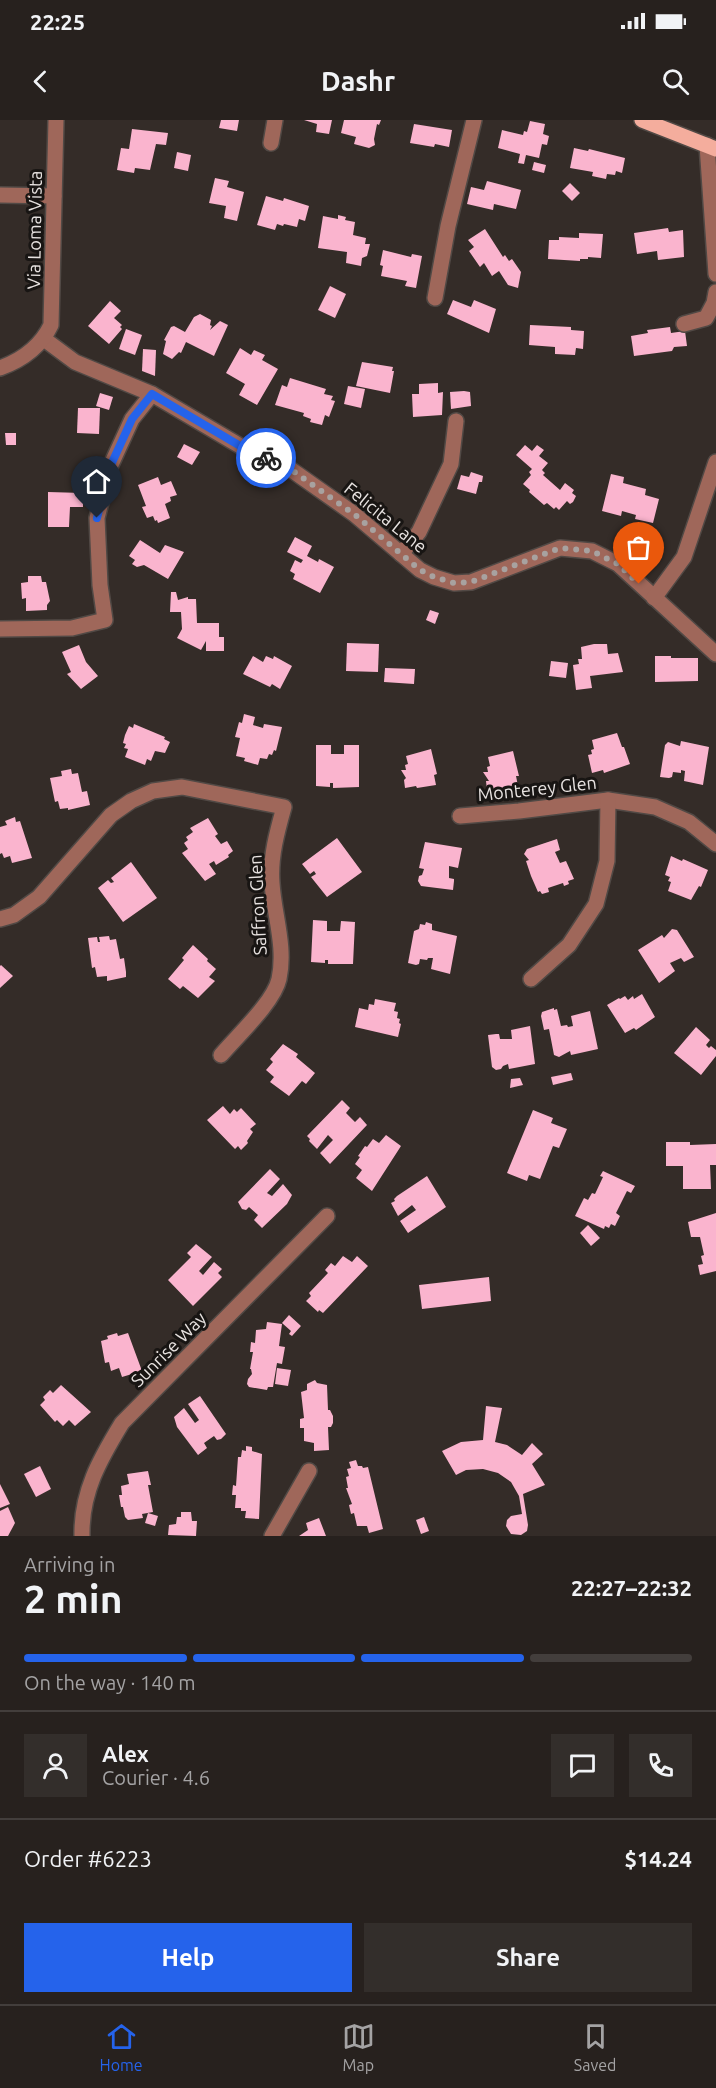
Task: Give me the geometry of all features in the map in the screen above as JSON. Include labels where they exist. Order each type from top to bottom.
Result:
[{"type":"main road","points":[[642,120],[712,147]]},
{"type":"street","points":[[271,143],[275,120]]},
{"type":"street","points":[[435,298],[448,226],[474,120]]},
{"type":"street","name":"Via Loma Vista","points":[[44,339],[51,325],[53,121]]},
{"type":"street","points":[[712,147],[716,274]]},
{"type":"street","points":[[0,195],[54,196]]},
{"type":"street","points":[[684,324],[706,318],[714,303],[716,292]]},
{"type":"street","points":[[0,368],[18,361],[44,339]]},
{"type":"street","name":"Felicita Lane","points":[[44,339],[75,362],[152,394],[247,450],[286,466],[354,514],[420,570],[434,577],[454,583],[471,582],[560,548],[592,551],[618,564],[716,654]]},
{"type":"street","points":[[0,629],[72,628],[105,620],[100,585],[97,518],[110,467],[132,419],[152,394]]},
{"type":"street","points":[[401,554],[419,532],[452,464],[456,421]]},
{"type":"street","points":[[654,598],[684,557],[716,462]]},
{"type":"street","name":"Saffron Glen","points":[[0,919],[15,915],[39,897],[111,815],[131,801],[153,791],[182,787],[284,807],[273,845],[272,880],[282,950],[279,980],[266,1003],[221,1055]]},
{"type":"street","points":[[531,979],[569,945],[596,904],[607,861],[608,800]]},
{"type":"street","name":"Monterey Glen","points":[[460,816],[608,800],[656,807],[689,822],[716,844]]},
{"type":"street","name":"Sunrise Way","points":[[82,1536],[81,1523],[88,1489],[99,1459],[122,1423],[327,1216]]},
{"type":"street","points":[[272,1536],[309,1471]]},
{"type":"building","points":[[221,120],[239,120],[237,131],[219,128]]},
{"type":"building","points":[[304,120],[332,120],[329,134],[316,132],[317,124]]},
{"type":"building","points":[[344,120],[381,120],[379,125],[377,124],[375,145],[369,148],[354,144],[356,137],[341,133]]},
{"type":"building","points":[[530,121],[545,124],[543,134],[549,136],[547,145],[542,144],[539,158],[526,155],[524,164],[518,163],[520,154],[498,148],[502,130],[523,135],[524,131],[527,132]]},
{"type":"building","points":[[414,124],[452,130],[449,147],[410,143]]},
{"type":"building","points":[[132,129],[168,133],[166,145],[156,144],[150,170],[135,168],[134,173],[117,170],[121,148],[129,149]]},
{"type":"building","points":[[574,148],[588,151],[589,149],[625,158],[622,173],[616,171],[615,175],[607,174],[606,179],[592,176],[593,172],[570,168]]},
{"type":"building","points":[[177,152],[191,155],[188,171],[174,168]]},
{"type":"building","points":[[534,162],[546,165],[544,173],[532,170]]},
{"type":"building","points":[[215,178],[229,181],[227,187],[244,192],[237,221],[224,218],[226,206],[209,203]]},
{"type":"building","points":[[487,181],[521,190],[516,209],[494,204],[493,210],[467,204],[471,187],[484,190]]},
{"type":"building","points":[[570,183],[580,193],[572,201],[562,191]]},
{"type":"building","points":[[266,196],[283,201],[284,198],[309,206],[305,221],[299,219],[297,227],[277,224],[275,230],[257,225]]},
{"type":"building","points":[[338,215],[346,217],[345,220],[355,222],[353,235],[366,238],[365,244],[370,244],[367,256],[362,258],[361,266],[346,263],[347,252],[318,248],[323,216],[338,219]]},
{"type":"building","points":[[668,228],[669,232],[683,230],[684,257],[658,260],[657,251],[637,254],[634,233]]},
{"type":"building","points":[[485,229],[503,257],[505,255],[509,261],[512,259],[521,272],[518,288],[508,285],[499,271],[492,276],[484,263],[480,267],[469,251],[474,247],[468,240]]},
{"type":"building","points":[[579,233],[603,234],[601,258],[588,257],[580,261],[548,259],[549,240],[559,240],[559,237],[579,238]]},
{"type":"building","points":[[383,250],[411,257],[412,254],[422,256],[416,288],[405,286],[407,281],[381,276],[383,266],[380,265]]},
{"type":"building","points":[[330,286],[346,294],[335,318],[318,310]]},
{"type":"building","points":[[453,300],[471,307],[474,300],[496,309],[489,333],[447,314]]},
{"type":"building","points":[[110,301],[121,311],[114,318],[122,325],[120,327],[122,329],[109,344],[88,326]]},
{"type":"building","points":[[200,314],[211,320],[210,330],[220,321],[228,325],[214,356],[186,342],[181,353],[179,352],[172,359],[163,354],[166,341],[164,340],[171,327],[174,326],[185,332],[194,317]]},
{"type":"building","points":[[530,325],[571,327],[571,330],[584,331],[583,349],[576,348],[575,355],[555,354],[555,347],[529,345]]},
{"type":"building","points":[[670,327],[671,333],[685,331],[687,346],[674,347],[672,351],[634,356],[631,336],[648,333],[647,330]]},
{"type":"building","points":[[126,329],[142,335],[135,355],[119,349]]},
{"type":"building","points":[[240,348],[251,355],[254,350],[265,355],[262,360],[278,369],[257,405],[239,395],[245,384],[226,373]]},
{"type":"building","points":[[143,349],[156,350],[155,376],[142,371]]},
{"type":"building","points":[[362,362],[393,367],[390,393],[356,386]]},
{"type":"building","points":[[290,378],[326,389],[324,394],[333,396],[331,400],[335,401],[329,417],[325,415],[322,425],[310,422],[311,419],[303,416],[304,413],[275,405],[282,385],[287,387]]},
{"type":"building","points":[[438,383],[438,393],[443,392],[442,415],[413,417],[412,394],[419,394],[419,384]]},
{"type":"building","points":[[348,386],[365,389],[361,408],[344,404]]},
{"type":"building","points":[[450,392],[470,392],[471,406],[451,409]]},
{"type":"building","points":[[100,393],[113,397],[109,410],[96,406]]},
{"type":"building","points":[[78,408],[100,408],[99,434],[77,433]]},
{"type":"building","points":[[5,433],[16,433],[16,445],[6,445]]},
{"type":"building","points":[[184,444],[200,452],[192,465],[177,457]]},
{"type":"building","points":[[525,445],[532,451],[537,445],[544,450],[539,456],[548,463],[542,470],[545,473],[543,475],[560,490],[565,483],[574,490],[572,493],[576,496],[573,502],[570,504],[567,501],[559,510],[556,507],[554,509],[547,503],[544,505],[529,492],[530,490],[523,484],[531,475],[529,472],[532,469],[516,455]]},
{"type":"building","points":[[471,472],[483,476],[476,494],[457,489],[461,475],[469,477]]},
{"type":"building","points":[[611,474],[624,477],[623,483],[646,489],[645,495],[659,499],[653,523],[635,519],[636,515],[622,511],[621,516],[602,511]]},
{"type":"building","points":[[158,477],[161,485],[171,481],[177,495],[170,497],[171,501],[165,504],[170,518],[158,523],[153,516],[147,518],[142,507],[146,506],[138,485]]},
{"type":"building","points":[[48,492],[83,493],[83,507],[70,507],[69,527],[48,527]]},
{"type":"building","points":[[295,537],[312,546],[307,556],[334,567],[320,593],[293,579],[295,574],[290,571],[295,560],[301,563],[303,560],[287,552]]},
{"type":"building","points":[[140,540],[160,553],[165,545],[184,552],[168,579],[144,565],[137,567],[132,564],[135,560],[129,556]]},
{"type":"building","points":[[28,576],[41,576],[42,582],[46,582],[50,601],[47,610],[26,611],[26,598],[22,599],[21,583],[28,582]]},
{"type":"building","points":[[171,592],[176,592],[178,600],[188,597],[188,599],[196,599],[197,623],[219,623],[219,637],[224,637],[224,651],[206,651],[206,641],[201,650],[177,638],[182,629],[181,612],[170,612]]},
{"type":"building","points":[[430,610],[439,613],[435,624],[426,620]]},
{"type":"building","points":[[347,643],[379,644],[378,672],[346,671]]},
{"type":"building","points":[[607,644],[608,654],[618,653],[623,672],[590,676],[592,688],[576,690],[573,665],[579,664],[578,659],[582,659],[581,647]]},
{"type":"building","points":[[79,645],[86,662],[98,676],[81,689],[67,674],[71,672],[62,652]]},
{"type":"building","points":[[253,656],[263,662],[266,656],[273,659],[274,656],[292,666],[280,689],[272,684],[270,687],[243,674]]},
{"type":"building","points":[[655,656],[698,658],[698,681],[655,682]]},
{"type":"building","points":[[551,661],[568,663],[566,678],[549,676]]},
{"type":"building","points":[[385,668],[415,669],[414,684],[384,682]]},
{"type":"building","points":[[244,714],[255,717],[253,725],[263,728],[264,724],[282,727],[276,751],[274,750],[272,755],[269,754],[267,759],[260,758],[258,765],[236,756],[240,738],[235,737]]},
{"type":"building","points":[[134,724],[165,737],[164,739],[170,742],[165,753],[155,751],[151,761],[147,759],[145,765],[125,757],[128,749],[124,748],[125,735],[129,726],[133,728]]},
{"type":"building","points":[[617,733],[630,764],[604,773],[603,770],[592,773],[588,755],[592,754],[591,750],[594,749],[592,740]]},
{"type":"building","points":[[681,741],[709,747],[703,785],[684,781],[685,771],[681,770],[681,773],[673,772],[672,777],[669,778],[660,777],[665,745],[668,742],[680,746]]},
{"type":"building","points":[[316,745],[331,745],[331,754],[344,754],[344,745],[359,745],[359,787],[333,788],[333,783],[330,783],[330,787],[316,786]]},
{"type":"building","points":[[431,749],[437,774],[434,775],[436,785],[405,788],[406,778],[401,770],[406,770],[405,765],[408,764],[406,756]]},
{"type":"building","points":[[513,751],[519,776],[516,776],[518,786],[487,790],[486,781],[489,781],[483,772],[488,772],[487,767],[490,766],[488,757]]},
{"type":"building","points":[[71,769],[72,774],[78,773],[82,792],[87,791],[90,805],[68,810],[68,808],[60,809],[58,801],[55,802],[50,778],[62,776],[61,771]]},
{"type":"building","points":[[15,817],[16,822],[20,821],[32,858],[12,863],[10,856],[4,858],[2,853],[0,854],[0,827],[7,825],[5,821]]},
{"type":"building","points":[[208,818],[221,844],[227,841],[233,851],[228,855],[229,857],[216,865],[214,861],[209,864],[216,874],[205,881],[182,853],[188,849],[184,843],[188,840],[186,837],[193,832],[190,828]]},
{"type":"building","points":[[337,838],[362,872],[327,897],[311,877],[316,874],[314,871],[310,874],[302,864]]},
{"type":"building","points":[[557,839],[560,850],[555,852],[560,863],[566,861],[574,879],[568,881],[569,884],[564,886],[563,883],[548,888],[549,892],[542,894],[538,892],[526,861],[529,860],[524,854],[527,849]]},
{"type":"building","points":[[425,842],[462,848],[458,868],[449,866],[449,878],[454,879],[453,890],[421,886],[418,881],[424,869],[419,868]]},
{"type":"building","points":[[671,856],[708,870],[701,887],[699,886],[691,900],[668,891],[671,882],[668,881],[670,877],[665,875]]},
{"type":"building","points":[[131,862],[157,898],[123,922],[98,888],[108,880],[111,883],[114,882],[111,878]]},
{"type":"building","points":[[313,920],[327,921],[327,931],[340,931],[341,921],[355,922],[353,964],[328,964],[328,960],[325,960],[325,963],[311,962]]},
{"type":"building","points":[[426,922],[432,924],[432,930],[457,936],[450,974],[431,969],[433,958],[420,959],[419,964],[416,965],[408,963],[414,931],[419,929],[420,924],[425,925]]},
{"type":"building","points":[[672,929],[677,930],[694,957],[684,962],[681,958],[670,963],[675,971],[659,983],[638,950],[662,935],[664,938]]},
{"type":"building","points":[[109,936],[110,940],[116,939],[120,959],[124,958],[126,977],[107,981],[107,976],[97,977],[95,967],[92,968],[88,938],[97,937],[100,942],[99,937]]},
{"type":"building","points":[[193,945],[216,969],[209,977],[215,981],[198,998],[183,986],[180,989],[168,979]]},
{"type":"building","points":[[0,966],[13,976],[0,988]]},
{"type":"building","points":[[642,994],[655,1017],[636,1030],[634,1028],[625,1033],[607,1005],[625,996],[628,1000]]},
{"type":"building","points":[[375,999],[396,1003],[394,1011],[398,1012],[397,1018],[400,1019],[401,1024],[398,1037],[355,1027],[359,1008],[368,1010],[369,1004],[374,1005]]},
{"type":"building","points":[[554,1008],[554,1010],[557,1009],[561,1026],[567,1025],[568,1027],[573,1026],[571,1016],[590,1011],[598,1049],[571,1055],[570,1051],[559,1057],[554,1055],[549,1029],[544,1030],[541,1016],[542,1012]]},
{"type":"building","points":[[530,1026],[535,1064],[509,1069],[508,1064],[496,1070],[492,1067],[488,1035],[499,1034],[500,1039],[512,1039],[511,1030]]},
{"type":"building","points":[[696,1027],[710,1040],[706,1045],[716,1050],[716,1056],[701,1075],[674,1053]]},
{"type":"building","points":[[283,1044],[298,1054],[296,1057],[315,1073],[306,1084],[302,1081],[289,1096],[270,1082],[274,1077],[266,1070],[273,1062],[270,1059]]},
{"type":"building","points":[[571,1073],[573,1080],[553,1085],[551,1077]]},
{"type":"building","points":[[520,1078],[523,1085],[510,1088],[511,1079]]},
{"type":"building","points":[[342,1100],[350,1108],[346,1113],[355,1122],[360,1117],[367,1125],[330,1164],[320,1153],[333,1140],[328,1135],[317,1149],[307,1136]]},
{"type":"building","points":[[223,1106],[230,1114],[234,1109],[237,1112],[241,1108],[256,1124],[250,1129],[253,1132],[248,1143],[241,1150],[238,1146],[235,1149],[207,1120]]},
{"type":"building","points":[[533,1110],[553,1118],[551,1123],[567,1129],[559,1148],[553,1146],[540,1179],[529,1175],[527,1181],[507,1173]]},
{"type":"building","points":[[386,1135],[401,1146],[372,1191],[356,1178],[362,1170],[355,1164],[365,1146],[367,1147],[373,1139],[379,1143]]},
{"type":"building","points":[[666,1142],[690,1142],[690,1145],[716,1144],[716,1165],[710,1165],[711,1189],[683,1189],[683,1166],[666,1166]]},
{"type":"building","points":[[270,1169],[280,1179],[267,1193],[272,1196],[283,1184],[292,1195],[287,1204],[262,1228],[254,1220],[258,1215],[249,1207],[246,1210],[242,1209],[238,1202]]},
{"type":"building","points":[[603,1171],[635,1186],[631,1193],[627,1191],[616,1213],[620,1216],[615,1226],[611,1224],[609,1228],[605,1226],[604,1229],[575,1216],[584,1198],[588,1200],[592,1193],[595,1194],[603,1177],[600,1176]]},
{"type":"building","points":[[427,1176],[446,1207],[408,1233],[400,1221],[416,1210],[412,1205],[398,1216],[391,1203],[397,1196]]},
{"type":"building","points":[[716,1213],[716,1271],[700,1275],[698,1265],[703,1264],[701,1256],[704,1255],[700,1237],[691,1237],[688,1222]]},
{"type":"building","points":[[588,1225],[600,1238],[591,1246],[580,1233]]},
{"type":"building","points":[[196,1244],[212,1257],[199,1271],[203,1275],[214,1262],[222,1269],[218,1273],[222,1277],[193,1306],[168,1280],[191,1257],[187,1253]]},
{"type":"building","points":[[343,1256],[352,1262],[357,1256],[368,1266],[323,1313],[319,1310],[318,1312],[306,1301],[311,1296],[309,1293],[328,1273],[325,1270],[331,1263],[335,1266]]},
{"type":"building","points":[[489,1277],[491,1301],[422,1309],[419,1285]]},
{"type":"building","points":[[289,1315],[301,1326],[292,1336],[289,1334],[291,1331],[282,1323]]},
{"type":"building","points":[[267,1322],[282,1324],[279,1346],[285,1347],[282,1364],[277,1363],[273,1387],[268,1387],[267,1390],[249,1387],[247,1384],[252,1374],[250,1369],[253,1352],[250,1352],[251,1342],[255,1343],[256,1330],[266,1329]]},
{"type":"building","points":[[117,1333],[118,1336],[128,1333],[142,1371],[122,1377],[119,1368],[111,1371],[109,1362],[105,1363],[101,1341]]},
{"type":"building","points":[[277,1368],[291,1370],[288,1386],[275,1384]]},
{"type":"building","points":[[315,1380],[317,1383],[327,1385],[328,1410],[333,1416],[333,1423],[331,1427],[328,1427],[329,1450],[314,1451],[314,1443],[304,1441],[304,1428],[300,1428],[300,1419],[304,1418],[301,1392],[307,1390],[307,1384]]},
{"type":"building","points":[[61,1385],[91,1412],[75,1426],[69,1420],[63,1426],[57,1420],[55,1422],[40,1405],[45,1400],[43,1397],[50,1390],[53,1393]]},
{"type":"building","points":[[200,1396],[226,1434],[221,1439],[217,1440],[214,1436],[204,1443],[207,1448],[198,1455],[177,1427],[174,1417],[184,1408],[195,1423],[199,1420],[188,1404]]},
{"type":"building","points":[[486,1406],[502,1408],[495,1442],[507,1445],[522,1455],[532,1443],[543,1454],[532,1464],[545,1485],[523,1494],[528,1525],[527,1531],[521,1535],[511,1534],[506,1526],[511,1516],[522,1514],[519,1496],[511,1482],[498,1473],[483,1469],[466,1470],[456,1475],[442,1451],[461,1442],[483,1440]]},
{"type":"building","points":[[246,1446],[262,1454],[259,1519],[245,1518],[246,1511],[235,1508],[236,1495],[232,1495],[233,1485],[236,1486],[238,1457],[241,1457],[242,1450],[246,1451]]},
{"type":"building","points":[[356,1460],[358,1466],[368,1467],[383,1529],[369,1533],[367,1526],[357,1526],[354,1513],[351,1514],[349,1505],[352,1504],[346,1488],[348,1488],[346,1477],[349,1476],[347,1469],[351,1468],[349,1462]]},
{"type":"building","points":[[40,1466],[51,1489],[36,1497],[24,1474]]},
{"type":"building","points":[[148,1471],[153,1512],[142,1514],[143,1518],[128,1520],[121,1507],[119,1495],[122,1495],[121,1486],[129,1484],[127,1474]]},
{"type":"building","points":[[0,1484],[10,1504],[0,1508]]},
{"type":"building","points":[[8,1507],[15,1523],[8,1536],[0,1536],[0,1511]]},
{"type":"building","points":[[181,1512],[191,1512],[192,1521],[197,1521],[196,1536],[168,1535],[169,1525],[176,1524],[177,1517],[181,1517]]},
{"type":"building","points":[[148,1513],[158,1516],[155,1526],[145,1523]]},
{"type":"building","points":[[424,1517],[429,1531],[421,1534],[416,1520]]},
{"type":"building","points":[[319,1518],[326,1536],[299,1536],[308,1530],[306,1523]]},
{"type":"way so far","points":[[266,458],[286,466],[354,514],[420,570],[434,577],[454,583],[471,582],[560,548],[592,551],[618,564],[639,584]]},
{"type":"route","points":[[97,518],[110,467],[132,419],[152,394],[247,450],[266,458]]}]
